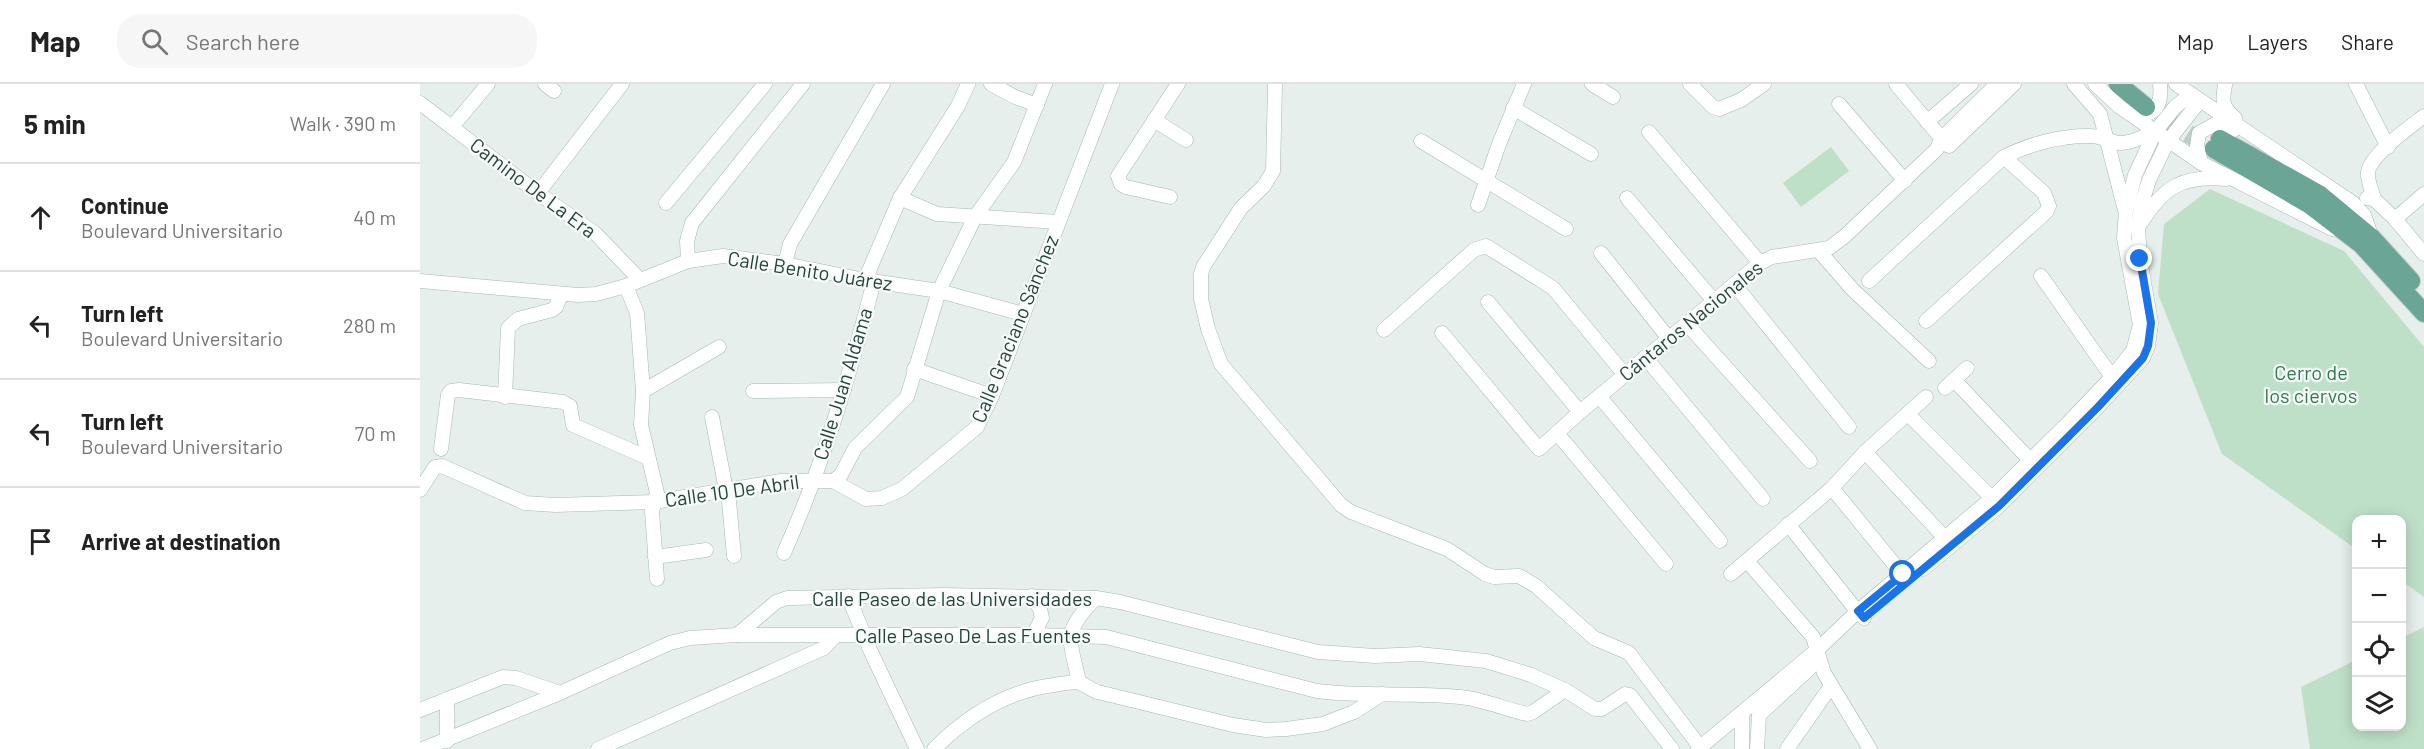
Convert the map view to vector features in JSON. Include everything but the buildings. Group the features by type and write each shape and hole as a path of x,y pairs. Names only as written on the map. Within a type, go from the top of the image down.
{"main road":[{"path":"2118,84 2155,92"},
{"path":"2134,84 2155,92"},
{"path":"2212,150 2310,205 2366,241 2424,296"},
{"path":"2366,241 2424,313"}],"street":[{"path":"452,127 488,84"},
{"path":"538,193 622,84"},
{"path":"666,203 765,84"},
{"path":"688,261 687,241 692,223 803,84"},
{"path":"785,264 790,244 883,84"},
{"name":"Calle Juan Aldama","path":"784,553 814,481 844,390 869,280 900,198 958,106 968,84"},
{"path":"991,84 1015,97 1037,105"},
{"path":"833,481 841,475 855,448 906,397 939,291 975,217 1014,162 1045,84"},
{"name":"Calle Graciano Sánchez","path":"882,498 902,489 977,427 992,396 1112,84"},
{"path":"1170,197 1126,186 1119,180 1120,171 1178,84"},
{"path":"1275,84 1273,171 1263,186 1241,208 1220,239 1201,274 1201,299 1218,359 1341,505 1351,512 1447,549 1474,568 1494,577 1519,576 1529,581 1594,638 1629,653 1699,748 1818,655"},
{"path":"1478,205 1524,84"},
{"path":"1592,84 1613,97"},
{"path":"1690,84 1713,107 1719,109 1741,99 1764,84"},
{"path":"1896,84 1927,122 1942,145"},
{"path":"1927,122 1971,84"},
{"path":"1942,145 1997,84"},
{"path":"1942,145 2014,84"},
{"path":"2074,84 2100,114 2126,211"},
{"path":"2095,84 2121,107 2168,141 2212,150 2233,180"},
{"path":"2139,228 2157,200 2169,189 2184,181 2206,177 2233,180 2366,241 2364,214 2353,203 2176,84"},
{"path":"2225,85 2223,106 2250,135"},
{"path":"2358,85 2388,147"},
{"path":"2121,107 2134,113 2149,114 2159,105 2155,92 2169,94 2175,107"},
{"path":"1757,749 1759,715 1903,574 1992,498 2112,377 2133,351 2140,325 2124,238 2126,211 2135,176 2155,132 2175,107 2194,98"},
{"path":"1861,614 1999,506 2098,407 2143,358 2148,346 2151,323 2140,259 2140,206 2149,180 2168,141 2194,98"},
{"name":"Camino De La Era","path":"420,103 596,234 640,280"},
{"path":"1839,104 1905,181"},
{"path":"1513,108 1591,154"},
{"path":"2424,116 2373,160 2368,172 2374,199 2395,219 2424,254"},
{"path":"1154,120 1186,140"},
{"path":"2212,150 2198,152 2197,138 2205,128 2215,124 2250,135"},
{"path":"1648,132 1760,263"},
{"path":"1869,280 2004,157 2031,145 2062,139 2092,136 2126,142 2155,132"},
{"path":"1421,141 1566,229"},
{"name":"Cántaros Nacionales","path":"1442,333 1539,449 1599,396 1670,340 1760,263 1772,257 1829,248 1845,236 1942,145"},
{"path":"1926,321 2046,212 2049,206 2044,193 2004,157"},
{"path":"2395,219 2424,194"},
{"path":"900,198 937,214 1058,222"},
{"path":"1627,198 1714,301"},
{"path":"2353,203 2364,198 2374,199"},
{"path":"1384,330 1474,250 1486,246 1552,288 1625,375"},
{"path":"1818,250 1853,290 1929,361"},
{"path":"1601,253 1670,340"},
{"name":"Calle Benito Juárez","path":"420,281 499,287 561,295 596,294 626,286 688,261 723,256 785,264 939,291 1023,314"},
{"path":"2041,276 2112,377"},
{"path":"1734,284 1849,427"},
{"name":"Calle 10 De Abril","path":"626,286 637,313 643,391 641,425 657,493 654,502 781,481 833,481 866,499 882,498"},
{"path":"505,396 508,328 518,319 552,310 556,307 561,295"},
{"path":"1488,302 1580,412"},
{"path":"1687,324 1810,461"},
{"path":"643,391 719,347"},
{"path":"1646,357 1763,499"},
{"path":"1967,368 1949,384 2031,460"},
{"path":"914,369 992,396"},
{"path":"753,391 844,390"},
{"path":"441,449 448,395 451,391 563,402 570,406 573,425 648,458"},
{"path":"1599,396 1720,541"},
{"path":"1731,574 1832,488 1865,452 1926,398"},
{"path":"1908,414 1992,498"},
{"path":"712,417 727,490 734,556"},
{"path":"1557,433 1665,564"},
{"path":"1865,452 1945,538"},
{"path":"420,490 435,467 442,466 525,503 555,506 654,502 652,511 657,579"},
{"path":"1832,488 1903,574"},
{"path":"1788,524 1861,614"},
{"path":"655,557 706,550"},
{"path":"1746,561 1813,637 1831,686 1870,749"},
{"path":"848,596 863,634 917,749"},
{"name":"Calle Paseo de las Universidades","path":"737,635 776,602 787,598 848,596 1096,598 1331,654 1375,656 1419,654 1486,661 1531,675 1565,690 1595,709 1602,709 1625,694 1630,695 1672,749"},
{"path":"1032,596 1040,609 1042,618 1033,634"},
{"path":"1078,682 1070,635 1077,617 1096,598"},
{"name":"Calle Paseo De Las Fuentes","path":"423,749 560,693 670,643 690,638 737,635 1033,634 1106,637 1317,692 1461,697 1483,700 1527,714 1565,690"},
{"path":"598,749 824,648 835,636"},
{"path":"420,710 503,676 560,693"},
{"path":"934,749 959,726 1006,697 1029,688 1078,682 1098,692 1233,725 1266,730 1323,724 1354,712 1382,694"},
{"path":"1787,749 1831,686"},
{"path":"447,699 447,741"},
{"path":"1742,714 1759,715"},
{"path":"1742,714 1742,749"}],"green space":[{"path":"1831,147 1849,171 1801,207 1783,183"},
{"name":"Cerro de los ciervos","path":"2210,189 2344,251 2424,347 2424,597 2406,584 2406,515 2352,515 2352,546 2222,454 2158,294 2164,224"},
{"path":"2424,627 2424,749 2310,749 2301,687 2352,662 2352,731 2406,731 2406,636"}],"tunnel":[{"path":"2165,119 2213,149"}],"route":[{"path":"1903,574 1858,611 1864,618 1999,506 2098,407 2143,358 2151,333 2151,323 2140,259"}]}
